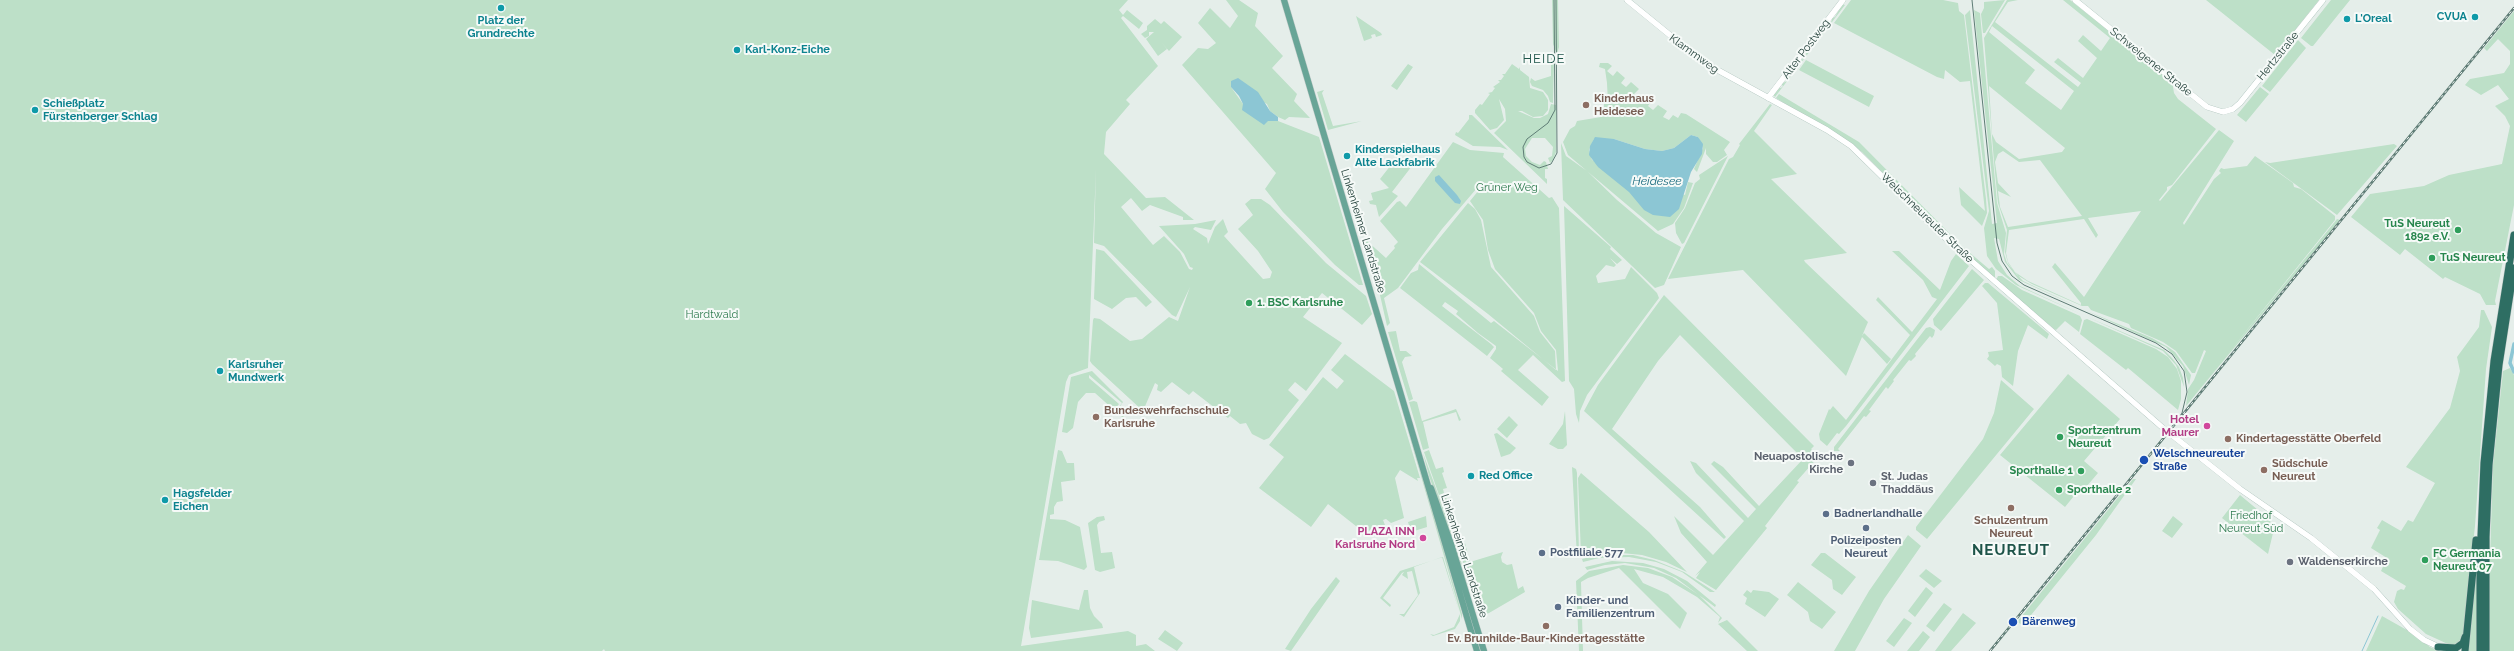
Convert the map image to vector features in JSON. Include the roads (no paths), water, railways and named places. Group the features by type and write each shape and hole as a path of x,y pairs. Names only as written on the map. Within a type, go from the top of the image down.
{"highway":[{"path":"2480,651 2481,504 2496,363 2514,235"},
{"path":"2504,311 2514,268"},
{"path":"2486,651 2488,493 2496,363"},
{"path":"2466,651 2478,510 2481,504"},
{"path":"2438,647 2453,648 2459,646 2464,641 2467,632"}],"main road":[{"name":"Linkenheimer Landstraße","path":"1284,0 1477,651"},
{"name":"Klammweg","path":"1627,0 1694,56 1768,98"},
{"name":"Alter Postweg","path":"1768,98 1843,0"},
{"name":"Schweigener Straße","path":"2075,0 2207,107 2220,112 2232,110"},
{"name":"Hertzstraße","path":"2232,110 2244,99 2323,0"},
{"name":"Welschneureuter Straße","path":"1768,98 1834,134 1859,153 1943,236 2163,428 2240,490 2311,538 2374,589 2410,628 2438,647 2449,651"},
{"name":"Linkenheimer Landstraße","path":"1423,468 1447,531 1484,651"}],"water":[{"path":"1238,78 1258,92 1270,111 1278,117 1278,121 1268,121 1264,125 1242,110 1243,104 1239,96 1231,87 1231,81"},
{"name":"Heidesee","path":"1691,135 1698,137 1703,144 1702,154 1691,172 1679,209 1670,217 1653,215 1644,210 1629,192 1598,167 1589,155 1590,146 1595,137 1614,139 1645,149 1662,151 1674,148"},
{"path":"1439,175 1457,195 1461,201 1460,204 1455,203 1435,181 1435,177"}],"waterway":[{"path":"2514,344 2510,363 2514,372"},
{"path":"2362,651 2378,616"}],"tram line":[{"path":"1554,0 1555,110 1548,123 1527,139 1523,147 1524,157 1527,162 1539,168 1551,164 1557,153 1556,0"},
{"path":"1972,0 1997,243 2002,261 2012,276 2024,285 2156,343 2172,354 2184,371 2187,392 2182,413 2172,428"}],"railway":[{"path":"1990,651 2514,8"}],"place":[{"name":"Platz der Grundrechte","path":"501,8"},
{"name":"CVUA","path":"2475,17"},
{"name":"L'Oreal","path":"2347,19"},
{"name":"Karl-Konz-Eiche","path":"737,50"},
{"name":"Kinderhaus Heidesee","path":"1586,105"},
{"name":"Schießplatz Fürstenberger Schlag","path":"35,110"},
{"name":"Kinderspielhaus Alte Lackfabrik","path":"1347,156"},
{"name":"TuS Neureut 1892 e.V.","path":"2458,230"},
{"name":"TuS Neureut","path":"2432,258"},
{"name":"1. BSC Karlsruhe","path":"1249,303"},
{"name":"Karlsruher Mundwerk","path":"220,371"},
{"name":"Bundeswehrfachschule Karlsruhe","path":"1096,417"},
{"name":"Hotel Maurer","path":"2207,426"},
{"name":"Sportzentrum Neureut","path":"2060,437"},
{"name":"Kindertagesstätte Oberfeld","path":"2228,439"},
{"name":"Welschneureuter Straße","path":"2144,460"},
{"name":"Neuapostolische Kirche","path":"1851,463"},
{"name":"Südschule Neureut","path":"2264,470"},
{"name":"Sporthalle 1","path":"2081,471"},
{"name":"Red Office","path":"1471,476"},
{"name":"St. Judas Thaddäus","path":"1873,483"},
{"name":"Sporthalle 2","path":"2059,490"},
{"name":"Hagsfelder Eichen","path":"165,500"},
{"name":"Schulzentrum Neureut","path":"2011,508"},
{"name":"Badnerlandhalle","path":"1826,514"},
{"name":"Polizeiposten Neureut","path":"1866,528"},
{"name":"PLAZA INN Karlsruhe Nord","path":"1423,538"},
{"name":"Postfiliale 577","path":"1542,553"},
{"name":"FC Germania Neureut 07","path":"2425,560"},
{"name":"Waldenserkirche","path":"2290,562"},
{"name":"Kinder- und Familienzentrum","path":"1558,607"},
{"name":"Bärenweg","path":"2013,622"},
{"name":"Ev. Brunhilde-Baur-Kindertagesstätte","path":"1546,626"}],"district":[{"name":"HEIDE","path":"1544,59"},
{"name":"NEUREUT","path":"2011,550"}],"park label":[{"name":"Grüner Weg","path":"1507,188"},
{"name":"Hardtwald","path":"712,315"},
{"name":"Friedhof Neureut Süd","path":"2251,522"}]}
